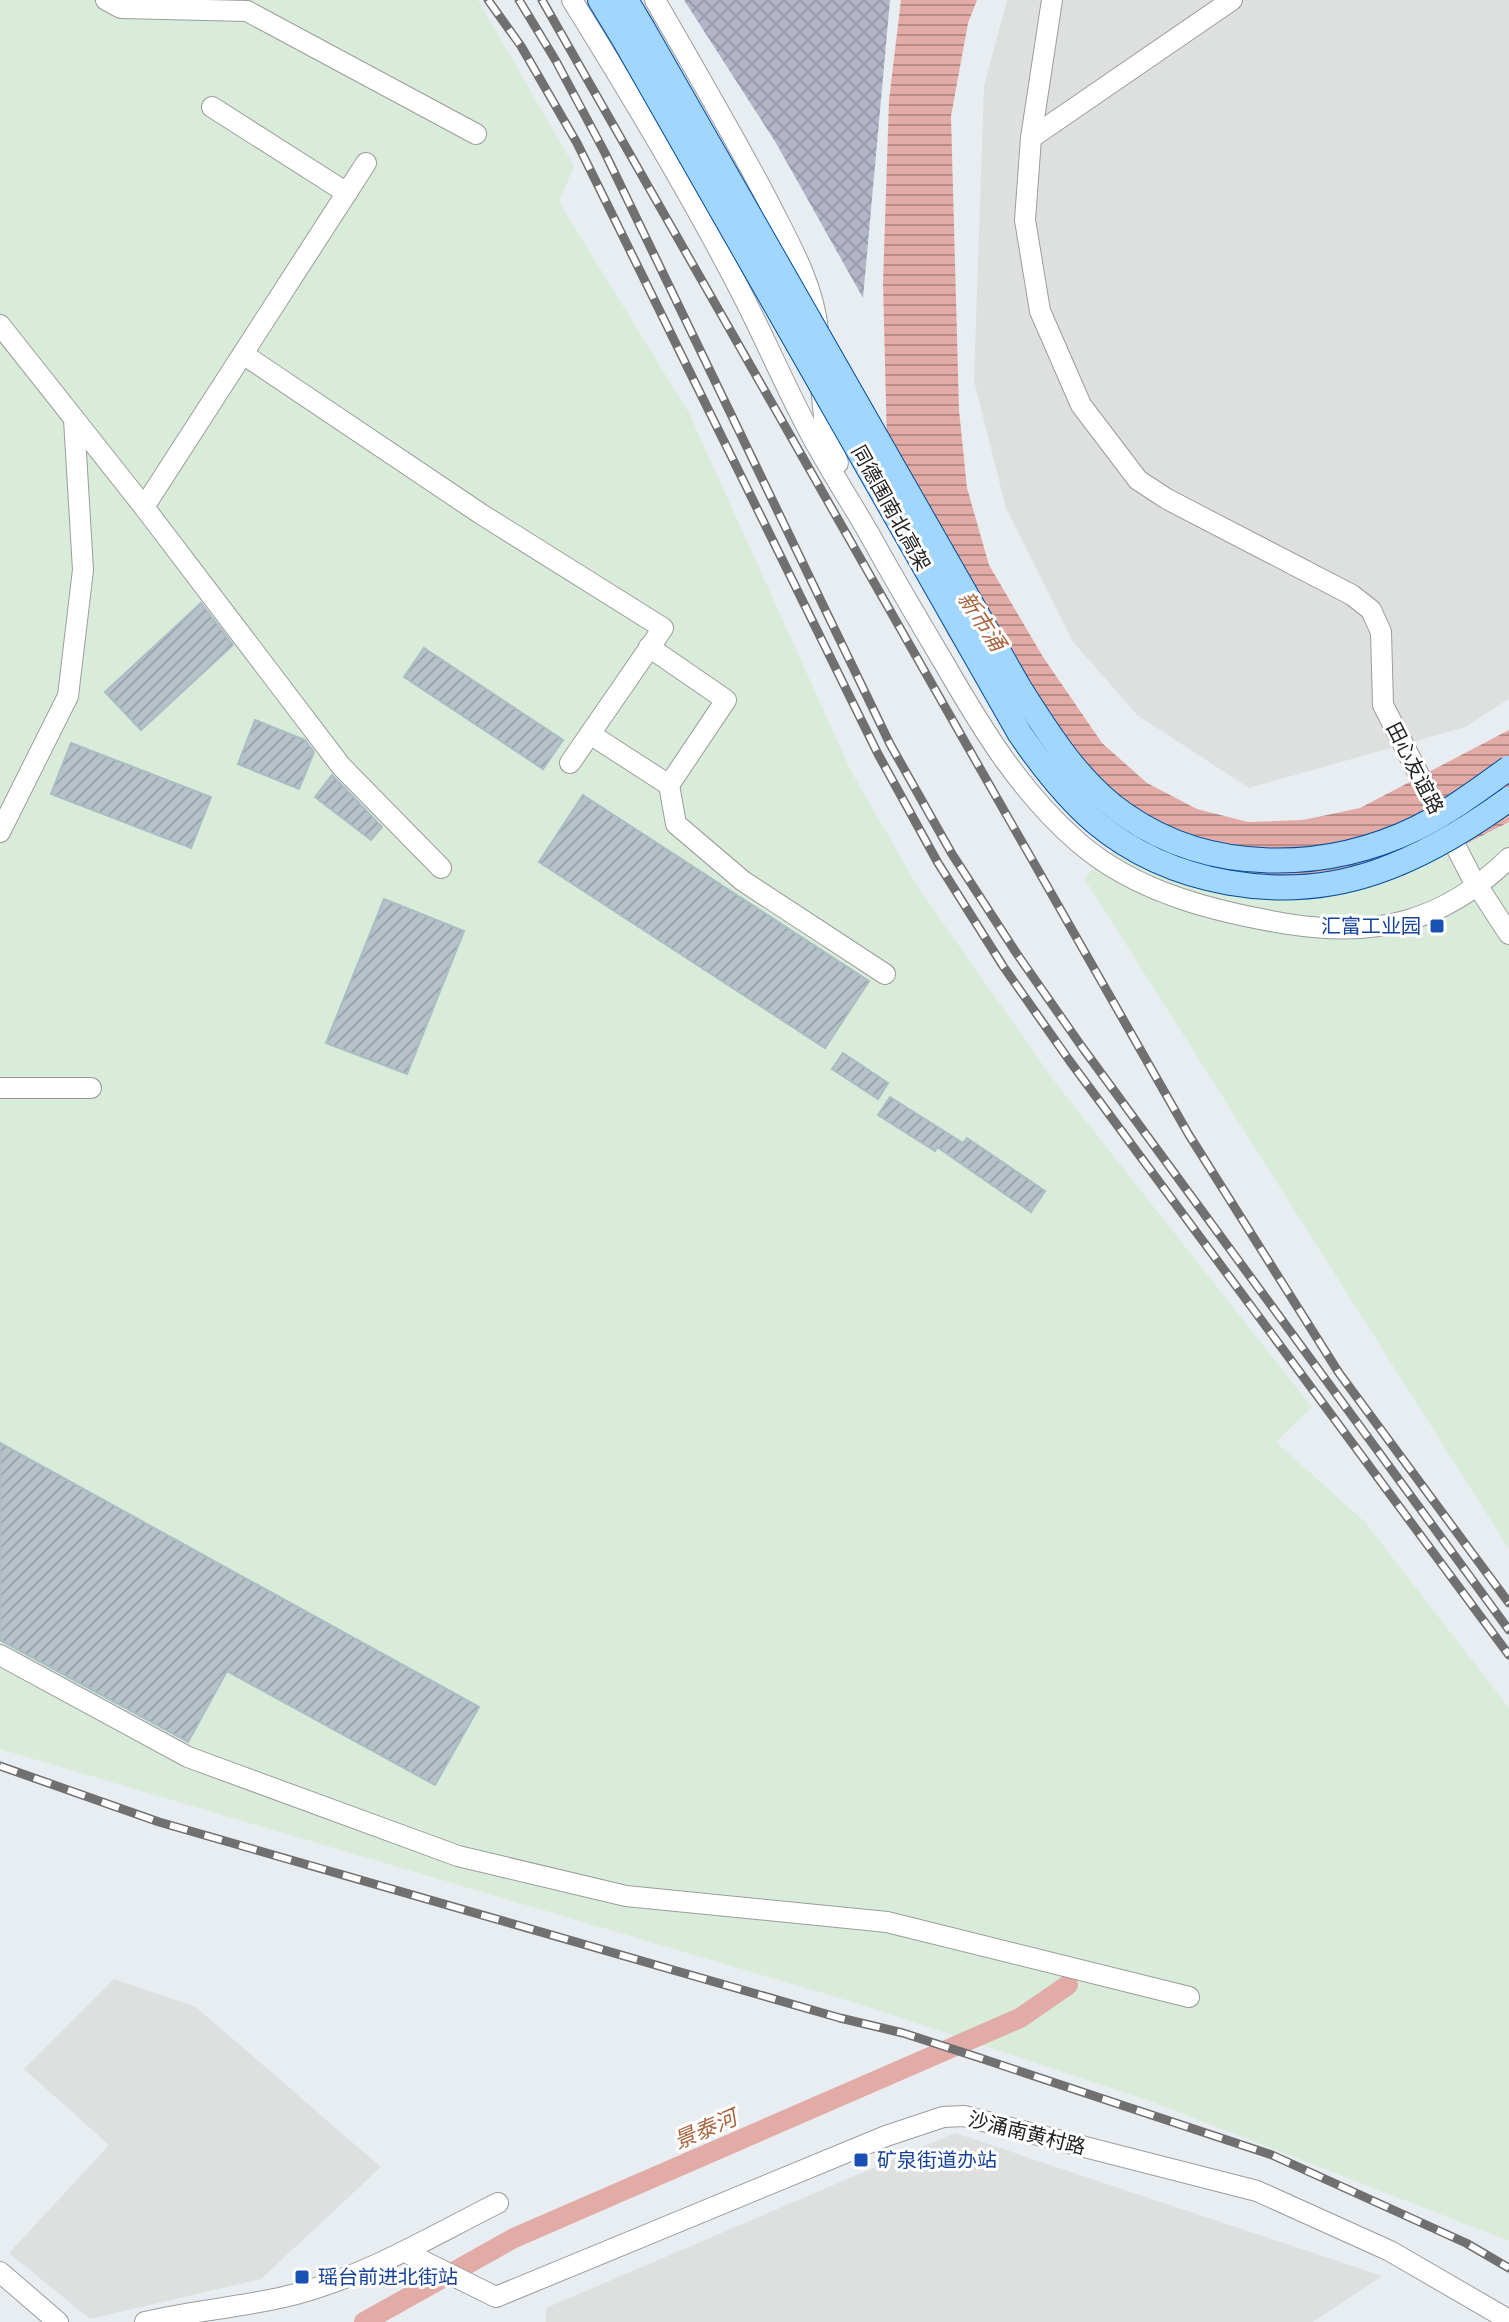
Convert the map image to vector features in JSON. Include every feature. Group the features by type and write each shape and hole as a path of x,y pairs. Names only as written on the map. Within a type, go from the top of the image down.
{"main road":[{"name":"同德围南北高架","path":"600,0 634,34 1020,689 1070,762 1111,804 1148,829 1191,847 1253,860 1291,861 1351,852 1398,837 1447,810 1509,768"},
{"name":"同德围南北高架","path":"626,0 634,34 1020,734 1055,782 1094,821 1137,850 1187,872 1241,884 1288,887 1336,882 1378,871 1441,842 1509,799"}],"street":[{"path":"106,0 121,8 247,11 476,134"},
{"path":"572,0 743,295 806,426 946,667 997,751 1028,792 1081,845 1124,873 1186,900 1240,916 1335,930 1386,926 1418,918 1509,858"},
{"path":"655,0 753,173 809,287 821,347 821,396 825,427 862,522"},
{"path":"1031,138 1052,0"},
{"path":"1031,138 1232,0"},
{"path":"212,107 347,193"},
{"name":"田心友谊路","path":"1031,138 1025,220 1040,311 1081,405 1138,480 1167,499 1352,595 1371,610 1381,632 1383,705 1474,881 1509,934"},
{"path":"144,507 366,163"},
{"path":"743,295 758,307 786,314 797,312 806,305 809,287"},
{"path":"0,325 144,507 341,766 441,868"},
{"path":"243,354 481,514 663,628 570,763"},
{"path":"0,832 68,696 83,570 74,419"},
{"path":"649,647 726,700 669,785 676,824 743,881 885,974"},
{"path":"590,734 669,785"},
{"path":"0,1088 91,1088"},
{"path":"0,1655 188,1757 458,1856 626,1896 887,1922 1189,1997"},
{"name":"沙涌南黄村路","path":"405,2252 496,2297 886,2136 932,2120 964,2116 1257,2191 1390,2251 1509,2320"},
{"path":"145,2322 296,2294 405,2252 498,2203"},
{"path":"0,2272 58,2322"}],"shaded area":[{"path":"0,0 478,0 574,166 559,202 689,413 851,771 919,889 1055,1082 1312,1407 1276,1442 1365,1522 1509,1708 1509,2241 1155,2103 856,2003 0,1749"},
{"path":"684,0 890,0 863,298 776,143"},
{"path":"1007,0 1509,0 1509,699 1465,727 1249,788 1137,715 1073,642 1006,508 974,381 984,86"},
{"name":"汇富工业园","path":"1509,822 1509,1549 1084,878 1117,849 1405,875"},
{"path":"114,1979 196,2007 381,2167 261,2279 90,2319 9,2253 109,2145 24,2069"},
{"path":"955,2133 1382,2276 1313,2322 546,2322 546,2308"}],"water":[{"name":"新市涌","path":"901,0 977,0 968,23 951,116 959,410 967,488 989,565 1043,657 1102,743 1147,783 1197,809 1248,822 1303,820 1360,808 1509,730 1509,822 1405,875 1357,890 1304,892 1167,871 1014,738 948,635 903,546 887,444 883,283 889,100"}],"building":[{"path":"201,603 233,645 141,730 105,692"},
{"path":"424,648 563,740 543,769 404,677"},
{"path":"255,720 305,740 314,752 299,789 238,764"},
{"path":"71,743 211,797 191,848 51,794"},
{"path":"332,775 382,827 371,840 315,797"},
{"path":"583,795 869,981 825,1048 539,862"},
{"path":"384,899 464,931 407,1074 326,1043"},
{"path":"843,1053 888,1083 878,1099 832,1069"},
{"path":"890,1097 963,1143 967,1138 1045,1191 1031,1212 937,1147 935,1151 878,1115"},
{"path":"0,1443 479,1707 435,1785 227,1671 188,1742 0,1640"}],"waterway":[{"name":"景泰河","path":"364,2322 514,2238 1020,2018 1068,1985"}],"railway":[{"path":"488,0 521,46 577,143 878,754 938,863 1003,966 1069,1060 1509,1655"},
{"path":"519,0 605,153 890,744 952,854 1082,1047 1509,1630"},
{"path":"542,0 1189,1135 1339,1373 1509,1603"},
{"path":"0,1766 159,1822 840,2018 903,2033 1272,2155 1466,2243 1509,2268"}],"place":[{"name":"汇富工业园","path":"1437,926"},
{"name":"矿泉街道办站","path":"861,2160"},
{"name":"瑶台前进北街站","path":"302,2277"}]}
